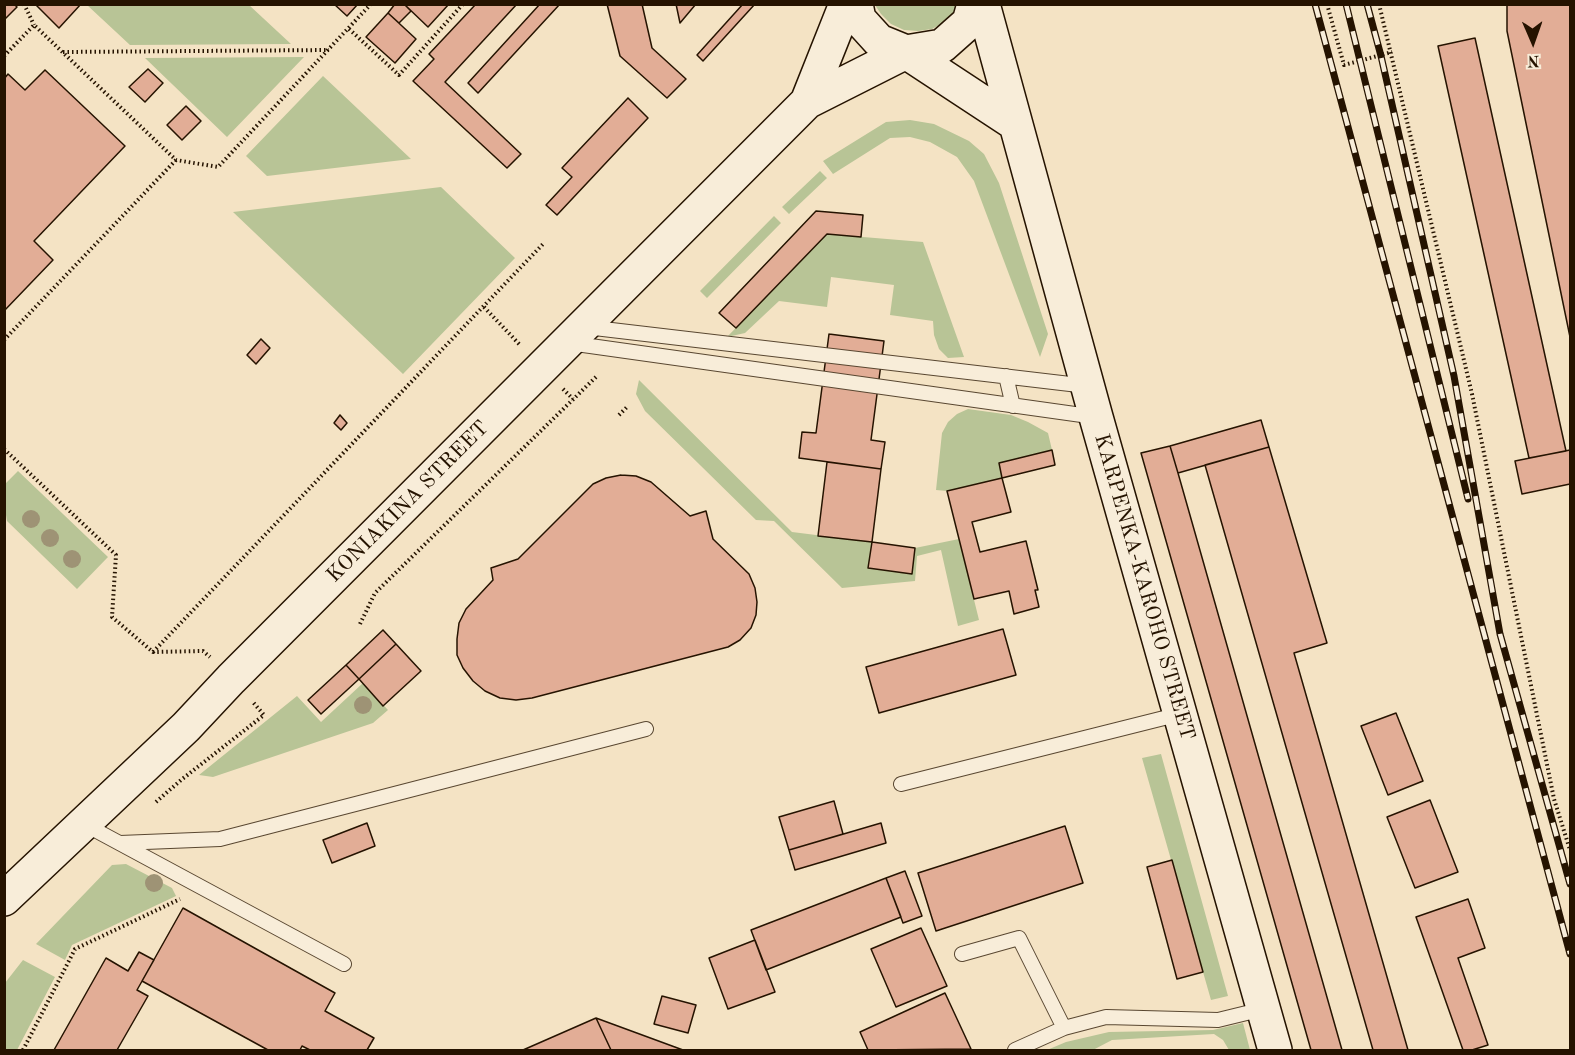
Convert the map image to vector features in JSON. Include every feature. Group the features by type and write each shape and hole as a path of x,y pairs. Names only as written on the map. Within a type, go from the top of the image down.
{"main road":[{"path":"807,102 846,4"},
{"path":"856,4 859,18 879,41 906,52 1014,123"},
{"path":"807,102 906,52 942,46 969,22 974,4"},
{"name":"KARPENKA-KAROHO STREET","path":"983,4 1087,386 1275,1050"},
{"name":"KONIAKINA STREET","path":"4,899 186,728 807,102"}],"lane":[{"path":"575,335 1006,376 1087,386"},
{"path":"575,335 1013,406 1096,417"},
{"path":"1006,376 1013,406"},
{"path":"901,784 1180,714"},
{"path":"120,843 220,839 646,729"},
{"path":"84,824 344,964"},
{"path":"962,954 1019,938 1064,1028"},
{"path":"1015,1050 1064,1028 1106,1017 1218,1020 1263,1009"}],"path":[{"path":"24,4 34,24 176,160 218,166 371,4"},
{"path":"349,28 399,75 463,4"},
{"path":"1328,4 1344,65 1392,52"},
{"path":"1379,4 1472,394 1554,799 1570,850"},
{"path":"4,56 34,24"},
{"path":"63,52 329,50"},
{"path":"4,340 176,160"},
{"path":"153,652 543,244"},
{"path":"360,624 375,593 598,375"},
{"path":"619,416 628,406"},
{"path":"4,449 116,555 112,617 153,652 203,651"},
{"path":"181,780 264,714"},
{"path":"23,1050 75,949 204,888"}],"green space":[{"path":"87,5 249,5 291,44 130,45"},
{"path":"875,5 957,5 954,12 944,22 932,29 918,31 904,30 891,24"},
{"path":"304,57 227,137 145,58"},
{"path":"323,76 411,159 267,176 246,156"},
{"path":"910,120 934,124 969,141 984,154 999,183 1048,334 1040,357 974,181 957,157 930,142 910,137 890,138 833,174 823,161 886,122"},
{"path":"820,171 827,178 789,214 782,207"},
{"path":"441,187 515,258 403,374 233,212"},
{"path":"774,216 781,223 707,298 700,291"},
{"path":"827,234 923,242 964,357 948,358 939,349 934,335 933,321 890,315 894,285 831,277 827,307 779,301 745,333 727,337"},
{"path":"639,380 792,532 872,542 869,568 911,574 915,548 959,539 979,620 958,626 941,550 917,556 915,581 842,588 774,521 756,520 645,411 636,394"},
{"path":"968,409 1011,415 1028,422 1048,433 1052,450 999,463 1002,478 947,491 936,490 942,433 948,422 957,414"},
{"path":"18,471 108,557 77,589 7,521 5,484"},
{"path":"363,683 388,710 373,723 213,777 199,775 297,696 321,722"},
{"path":"1161,754 1228,996 1211,1000 1142,758"},
{"path":"126,864 172,888 176,896 72,945 65,960 36,944 112,865"},
{"path":"23,960 55,977 17,1050 5,1050 5,983"},
{"path":"1243,1023 1250,1050 1229,1050 1223,1040 1214,1034 1112,1040 1093,1050 1047,1050 1066,1042 1109,1032 1213,1030"}],"building":[{"path":"4,4 14,4 17,7 4,20"},
{"path":"35,4 81,4 59,28"},
{"path":"334,4 358,4 347,16"},
{"path":"395,4 404,4 411,11 399,23 388,13"},
{"path":"404,4 449,4 428,27"},
{"path":"476,4 517,4 445,82 521,154 507,168 413,81 434,59 429,54"},
{"path":"540,4 560,4 478,93 468,83"},
{"path":"607,4 642,4 652,48 686,79 667,98 620,56"},
{"path":"676,4 696,4 680,23"},
{"path":"743,4 755,4 703,61 697,55"},
{"path":"1507,4 1570,4 1570,337 1507,31"},
{"path":"388,13 416,39 395,63 366,37"},
{"path":"1475,38 1566,451 1529,458 1438,46"},
{"path":"148,69 163,83 145,102 129,87"},
{"path":"45,70 125,146 34,241 53,260 4,311 4,79 8,74 25,90"},
{"path":"628,98 648,118 557,215 546,205 572,177 562,168"},
{"path":"186,106 201,121 182,140 167,125"},
{"path":"816,211 863,215 861,237 827,234 736,328 719,313"},
{"path":"829,334 884,341 871,440 885,442 881,469 799,458 802,432 816,433"},
{"path":"261,339 270,348 256,364 247,355"},
{"path":"340,415 347,423 341,430 334,423"},
{"path":"1261,420 1269,447 1178,473 1170,446"},
{"path":"1170,446 1342,1050 1311,1050 1141,453"},
{"path":"1269,447 1327,643 1294,653 1408,1050 1373,1050 1205,465"},
{"path":"1052,450 1055,465 1002,478 999,463"},
{"path":"1570,450 1570,484 1522,494 1515,461"},
{"path":"827,462 881,469 872,542 818,536"},
{"path":"621,475 636,476 651,482 690,516 706,511 713,539 749,574 755,588 756,615 751,628 740,640 728,647 532,698 516,700 500,698 485,691 463,668 457,655 457,639 459,623 466,609 493,580 491,568 518,559 593,484"},
{"path":"1002,478 1011,512 972,522 980,552 1026,541 1038,590 1035,590 1039,607 1014,614 1009,591 974,599 947,491"},
{"path":"872,542 915,548 912,574 868,568"},
{"path":"1003,629 1016,675 879,713 866,667"},
{"path":"383,630 396,644 359,679 346,665"},
{"path":"396,644 421,671 383,706 359,679"},
{"path":"346,665 359,679 321,714 308,700"},
{"path":"1396,713 1423,781 1388,795 1361,726"},
{"path":"1430,800 1458,872 1415,888 1387,817"},
{"path":"834,801 843,834 789,850 779,817"},
{"path":"367,823 375,846 332,863 323,840"},
{"path":"881,823 886,843 795,870 789,850"},
{"path":"1065,826 1083,883 936,931 918,873"},
{"path":"1172,860 1203,972 1177,979 1147,867"},
{"path":"905,871 922,916 903,923 886,878"},
{"path":"886,878 901,917 766,970 751,930"},
{"path":"1468,899 1485,948 1458,958 1488,1045 1463,1050 1416,917"},
{"path":"183,908 335,993 325,1011 374,1038 367,1050 310,1050 302,1046 300,1050 268,1050 142,981"},
{"path":"921,928 947,986 896,1007 871,949"},
{"path":"755,940 775,992 728,1009 709,958"},
{"path":"139,952 154,960 137,990 148,996 117,1050 54,1050 106,958 128,971"},
{"path":"945,993 971,1049 868,1050 860,1032"},
{"path":"662,996 696,1005 688,1033 654,1024"},
{"path":"596,1018 611,1050 523,1050"},
{"path":"596,1018 683,1050 611,1050"}],"railway":[{"path":"1315,4 1570,954"},
{"path":"1346,4 1468,499"},
{"path":"1367,4 1454,376 1500,634 1570,884"}]}
